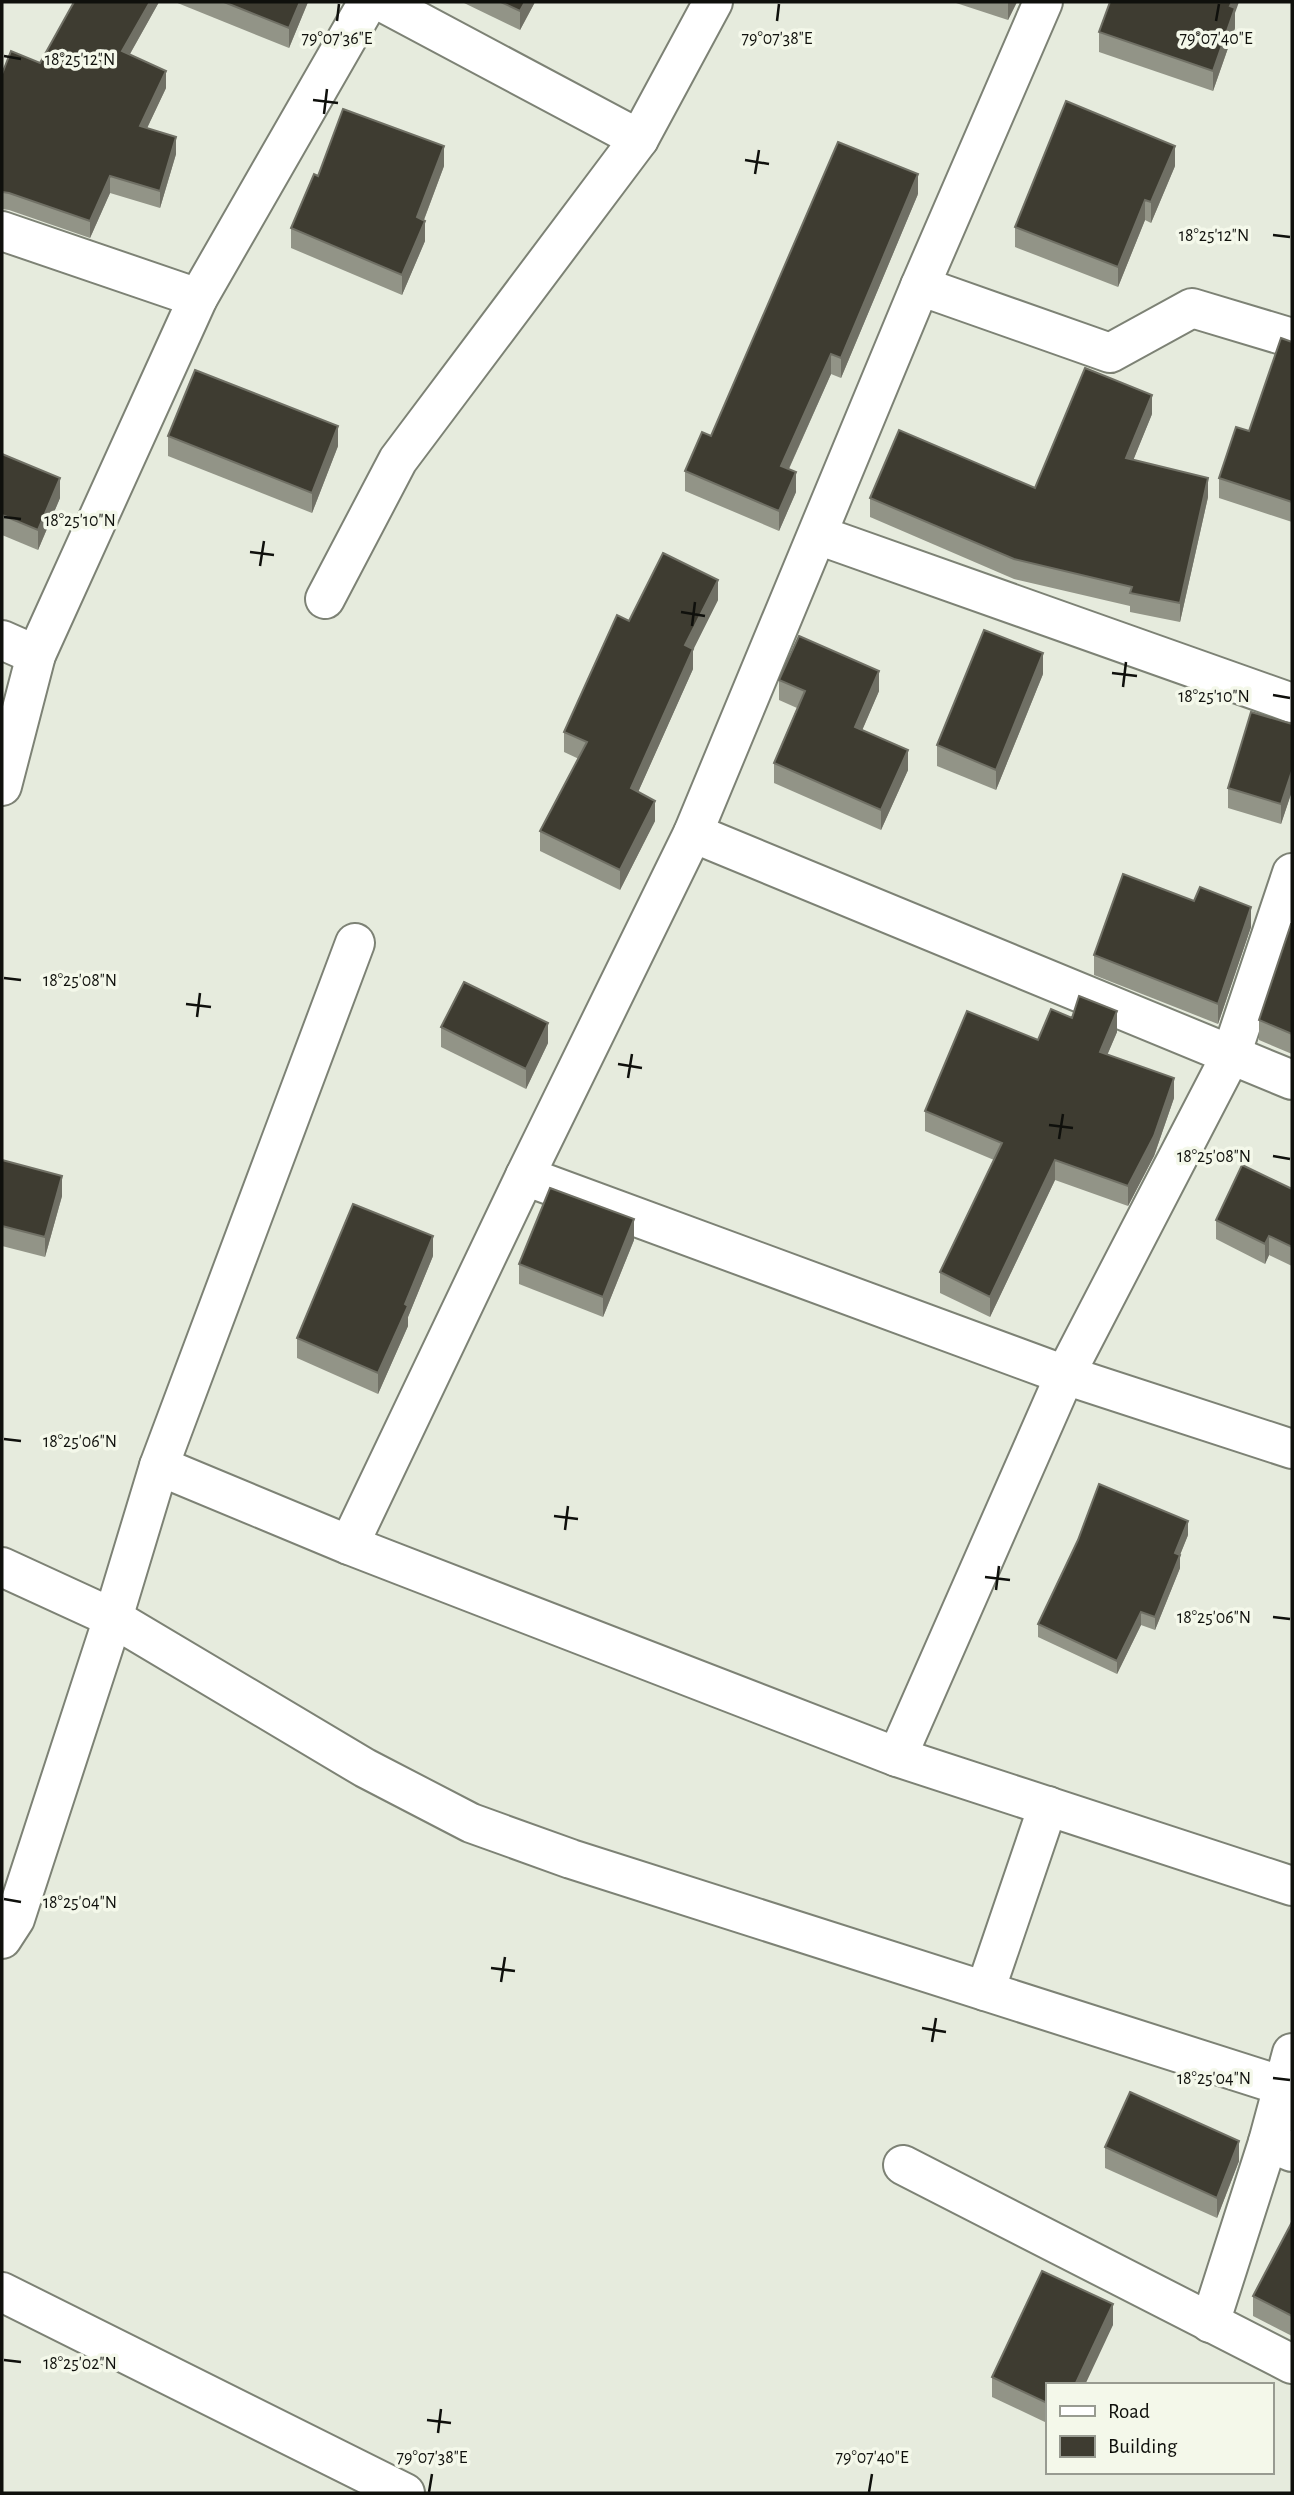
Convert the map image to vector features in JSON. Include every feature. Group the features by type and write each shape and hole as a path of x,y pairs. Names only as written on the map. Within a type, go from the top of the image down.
{"street":[{"path":"2,786 19,648 198,298 368,2"},
{"path":"382,2 639,139"},
{"path":"325,599 398,460 639,139 713,2"},
{"path":"349,1545 693,833 920,286 1043,2"},
{"path":"2,231 198,298"},
{"path":"920,286 1110,353 1192,308 1292,338"},
{"path":"818,535 1292,703"},
{"path":"693,833 1292,1080"},
{"path":"897,1757 1065,1375 1231,1055 1292,873"},
{"path":"2,1939 15,1919 113,1618 159,1466 355,943"},
{"path":"525,1176 1065,1375 1292,1449"},
{"path":"159,1466 349,1545 897,1757 1292,1886"},
{"path":"2,1567 113,1618 365,1768 471,1823 584,1864 985,1991 1288,2070 1280,2147 1210,2323"},
{"path":"985,1991 1048,1806"},
{"path":"903,2165 1292,2364"},
{"path":"2,2292 405,2493"}],"building":[{"path":"74,2 150,2 122,51 166,71 140,126 176,137 160,191 110,176 90,221 2,192 2,74 11,51 40,63"},
{"path":"224,2 300,2 289,28"},
{"path":"501,2 525,2 520,11"},
{"path":"1110,2 1232,2 1230,6 1235,8 1213,71 1099,32"},
{"path":"1066,101 1175,146 1151,202 1145,200 1118,267 1015,227"},
{"path":"343,109 444,146 417,217 425,221 402,275 291,228 314,174 318,176"},
{"path":"838,142 918,174 841,358 831,354 781,466 796,472 779,511 685,471 702,432 711,436"},
{"path":"1281,338 1292,342 1292,502 1219,478 1236,427 1249,431"},
{"path":"1085,368 1152,395 1126,458 1208,478 1180,603 1130,593 1132,587 1014,559 870,498 899,430 1035,488"},
{"path":"195,370 338,426 312,493 168,436"},
{"path":"2,454 60,478 38,530 2,515"},
{"path":"663,553 718,580 685,645 693,649 631,788 655,801 620,870 540,831 587,742 564,732 617,615 629,621"},
{"path":"984,630 1043,653 996,770 937,745"},
{"path":"799,636 879,671 855,727 908,750 881,810 774,763 805,691 779,680"},
{"path":"1251,712 1292,724 1292,771 1281,804 1228,788"},
{"path":"1123,874 1194,901 1200,887 1251,907 1218,1004 1094,955"},
{"path":"1292,924 1292,1034 1259,1020"},
{"path":"464,982 548,1023 526,1069 441,1027"},
{"path":"1079,996 1117,1011 1100,1052 1174,1078 1154,1136 1128,1186 1055,1160 990,1297 940,1272 1002,1143 925,1111 967,1011 1038,1040 1051,1009 1072,1018"},
{"path":"2,1160 62,1176 45,1237 2,1226"},
{"path":"1242,1165 1292,1189 1292,1247 1269,1236 1265,1244 1216,1220"},
{"path":"550,1188 634,1219 603,1297 519,1264"},
{"path":"353,1204 433,1236 405,1304 408,1306 378,1373 297,1338"},
{"path":"1099,1484 1188,1521 1175,1553 1180,1555 1155,1617 1141,1612 1117,1661 1038,1624 1078,1540"},
{"path":"1130,2092 1239,2141 1217,2198 1105,2147"},
{"path":"1292,2222 1292,2316 1253,2296"},
{"path":"1042,2271 1113,2304 1076,2383 1046,2383 1046,2403 992,2377"}]}
